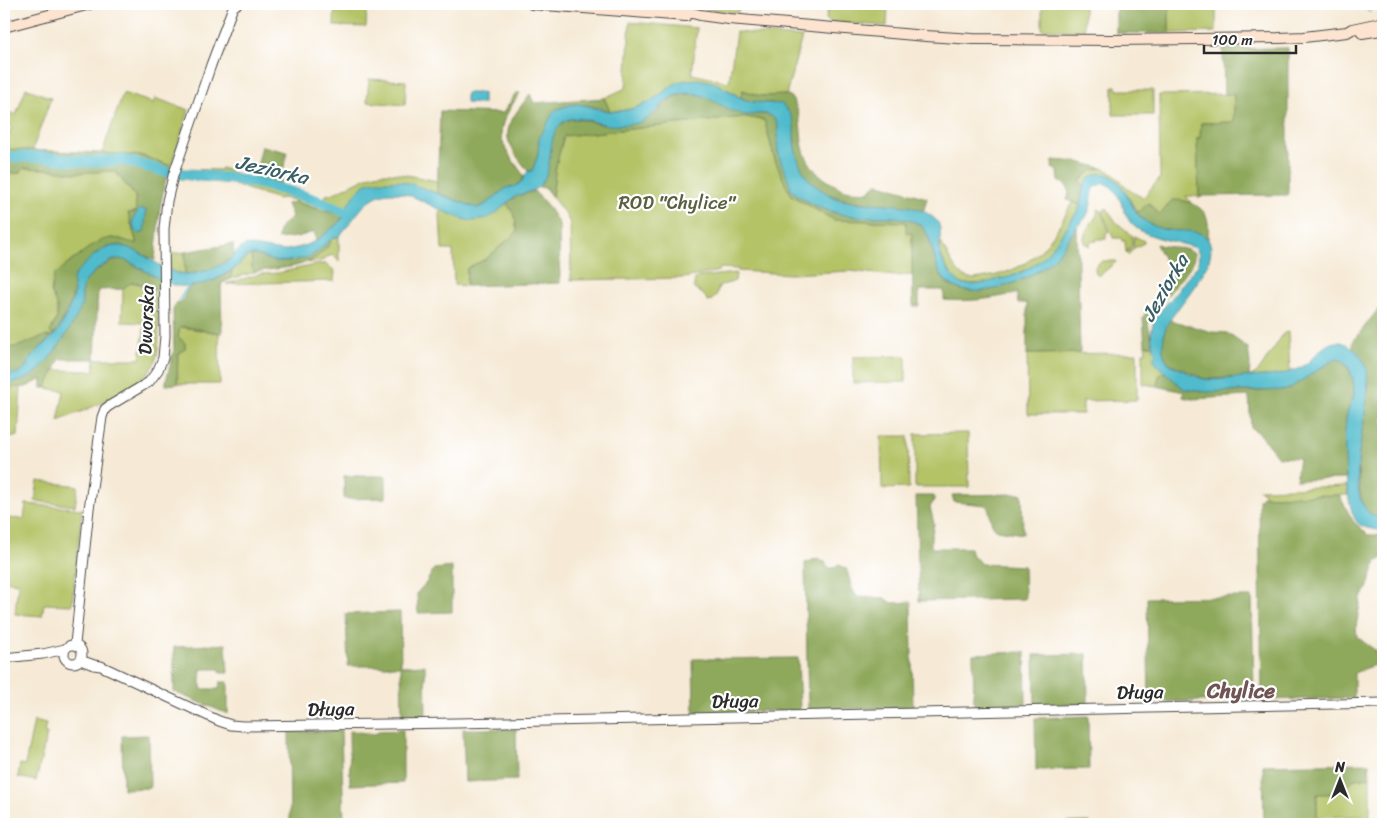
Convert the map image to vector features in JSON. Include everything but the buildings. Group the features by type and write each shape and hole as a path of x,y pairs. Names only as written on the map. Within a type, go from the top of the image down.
{"main road":[{"path":"4,27 90,4"},
{"path":"532,4 686,16 700,15"},
{"path":"627,4 673,8 700,15 926,36 1016,40 1279,38 1347,32 1382,26"}],"street":[{"name":"Dworska","path":"75,644 89,509 102,417 105,409 148,382 158,370 165,348 165,215 173,176 210,65 234,5"},
{"path":"75,644 80,647 81,656 71,663 67,661 64,653 69,645 75,644"},
{"path":"4,658 64,653"},
{"name":"Długa","path":"81,656 97,661 101,666 220,721 231,725 243,726 439,724 1383,703"}],"green space":[{"path":"335,4 367,4 366,27 334,26"},
{"path":"679,4 739,4 738,13"},
{"path":"828,4 888,4 887,26 829,22 826,19"},
{"path":"1042,4 1084,4 1084,32 1042,29"},
{"path":"1116,4 1169,4 1169,33 1116,33"},
{"path":"1169,4 1216,4 1216,32 1169,33"},
{"path":"630,22 697,28 692,74 729,82 736,32 802,37 786,95 761,96 743,90 741,98 727,89 671,86 643,104 627,110 610,111 604,98 626,88"},
{"path":"1288,48 1288,195 1199,196 1197,138 1200,138 1201,123 1234,122 1234,95 1224,94 1223,49"},
{"path":"369,79 406,81 405,105 367,102"},
{"path":"1113,86 1116,86 1117,90 1153,90 1153,115 1113,115"},
{"path":"26,88 51,98 32,151 4,150 12,126 4,123 4,110 16,115"},
{"path":"742,90 761,96 789,95 798,112 802,142 807,158 816,171 828,181 846,190 869,192 876,183 927,198 923,213 909,208 848,200 833,196 820,189 808,179 803,171 796,155 793,136 773,103 752,102 741,98"},
{"path":"123,93 153,103 155,98 189,110 171,166 143,156 102,153"},
{"path":"516,93 520,93 505,118 501,136 508,153 524,176 522,180 516,186 506,188 486,204 477,208 437,193 440,111 503,113"},
{"path":"530,94 534,103 604,98 610,111 588,105 576,105 555,111 539,139 538,155 532,171 528,171 512,148 508,138 508,131 517,111"},
{"path":"686,94 706,95 730,109 746,115 757,113 769,115 776,119 778,151 790,182 791,190 813,204 829,211 853,216 902,218 917,223 927,233 942,277 952,286 965,291 997,288 1029,276 1052,260 1077,227 1080,353 1027,354 1027,303 1018,303 1017,293 999,297 954,301 944,300 944,290 919,290 919,306 913,306 912,233 906,233 906,222 834,220 792,196 775,160 764,120 745,117 564,136 556,165 552,197 545,188 538,187 546,172 554,136 557,129 563,123 575,119 603,124 620,123 655,114 670,99"},
{"path":"1234,94 1234,122 1201,123 1200,138 1197,138 1199,196 1201,196 1199,198 1196,196 1186,196 1192,204 1181,200 1160,216 1149,204 1137,213 1129,198 1113,178 1086,182 1084,185 1080,182 1088,173 1102,168 1108,170 1132,192 1143,198 1160,178 1159,95"},
{"name":"ROD \"Chylice\"","path":"745,117 764,120 775,160 792,196 834,220 906,222 912,232 912,275 894,276 851,271 790,274 720,268 719,271 684,278 571,280 570,223 552,197 556,165 564,136"},
{"path":"262,146 287,152 280,187 254,179"},
{"path":"4,149 143,156 171,166 170,170 143,161 119,158 4,154"},
{"path":"4,154 119,158 143,161 170,170 169,175 167,173 116,164 85,166 22,160 4,162"},
{"path":"22,160 85,166 116,164 167,173 160,207 155,260 121,245 107,247 95,254 76,274 72,299 59,329 53,335 50,332 57,318 57,307 51,292 54,275 91,246 102,240 120,239 137,244 128,213 136,212 135,196 115,171 75,173 24,168 19,173 4,175 4,162"},
{"path":"1053,160 1078,162 1102,168 1091,171 1080,181 1084,185 1080,205 1067,200 1068,189 1059,181 1058,171 1052,168"},
{"path":"24,168 75,173 115,171 135,196 136,213 129,213 137,245 111,238 91,246 65,266 51,291 57,307 57,318 52,327 54,336 13,348 4,347 4,175 19,173"},
{"path":"221,168 262,182 325,198 326,195 379,173 437,181 437,193 399,181 345,210 344,214 323,211 295,202 294,200 278,199 232,184 180,179 182,169 220,170"},
{"path":"534,191 547,205 559,224 560,283 466,286 467,268 486,259 517,232 515,217 507,203 517,196"},
{"path":"1172,200 1187,202 1197,206 1205,213 1208,220 1208,239 1192,232 1154,227 1145,222 1137,213 1149,203 1160,215"},
{"path":"295,202 323,211 344,214 336,225 316,241 314,232 297,237 278,239 280,228 292,216 287,204"},
{"path":"1072,202 1080,205 1079,209 1056,243 1038,263 1010,277 987,283 962,284 949,271 943,260 941,242 953,265 960,274 969,279 987,277 1017,268 1040,252 1057,229"},
{"path":"507,203 515,217 517,232 486,259 467,268 466,286 454,285 453,250 442,250 441,209 460,218 476,220 491,215"},
{"path":"1107,208 1116,222 1132,235 1132,245 1126,252 1125,241 1122,241 1121,238 1113,238 1110,232 1103,211"},
{"path":"1098,209 1102,211 1108,232 1106,233 1106,239 1097,239 1097,241 1090,242 1090,246 1084,243 1084,237 1088,227 1096,217"},
{"path":"339,236 339,262 334,255 326,257 325,260 308,263 330,243 330,240"},
{"path":"1134,236 1144,241 1144,243 1134,248 1128,255 1126,253 1133,247"},
{"path":"330,240 331,243 323,252 305,263 286,268 255,272 252,268 251,255 275,261 290,261 312,254"},
{"path":"233,244 234,254 225,263 205,271 185,274 185,252"},
{"path":"1156,244 1182,248 1195,254 1192,264 1153,314 1148,324 1153,345 1145,345 1143,319 1146,311 1156,302 1172,278"},
{"path":"185,252 185,274 170,271 170,254"},
{"path":"251,255 252,267 255,272 231,279 232,271"},
{"path":"119,259 125,260 160,279 160,291 136,283 127,285 123,289 98,290 95,359 60,359 46,388 42,388 42,379 26,387 4,388 4,382 7,383 30,375 41,368 77,315 81,304 82,290 87,280 103,266"},
{"path":"1103,261 1116,262 1099,276 1096,274 1095,268 1097,264"},
{"path":"326,264 335,271 334,281 226,284 260,274 278,273"},
{"path":"232,271 231,279 222,283 221,287 222,333 180,327 178,337 185,343 185,349 178,354 177,384 166,385 174,350 173,310 176,304 181,303 190,285 214,281"},
{"path":"736,273 735,281 719,286 716,296 712,300 708,301 703,294 694,289 695,279 698,277"},
{"path":"133,282 154,290 159,334 156,359 150,370 141,379 114,397 58,421 64,391 46,388 54,370 94,371 95,359 140,359 145,323 122,322 123,289 128,283"},
{"path":"1383,303 1383,519 1381,519 1370,514 1363,506 1359,488 1358,457 1369,382 1359,354 1354,349 1352,343"},
{"path":"1170,320 1212,332 1227,333 1248,348 1249,377 1205,379 1169,363 1162,349 1165,328"},
{"path":"180,327 219,333 220,384 178,384 177,354 185,348 185,343 178,337"},
{"path":"1288,332 1290,372 1281,375 1249,377 1258,372 1284,333"},
{"path":"46,336 52,336 33,355 25,369 13,375 4,375 4,347 17,346"},
{"path":"1145,345 1153,345 1158,363 1165,372 1159,376 1157,386 1143,384 1143,352 1146,352"},
{"path":"1137,353 1137,400 1083,401 1083,414 1028,414 1027,354"},
{"path":"906,356 906,382 853,383 853,357"},
{"path":"1335,359 1343,360 1353,376 1353,401 1348,410 1345,441 1346,479 1296,480 1299,458 1278,457 1258,432 1251,428 1249,396 1191,399 1183,397 1184,392 1157,386 1159,376 1165,372 1184,389 1236,392 1286,390"},
{"path":"10,387 21,387 18,436 5,439"},
{"path":"968,433 969,487 915,487 915,434"},
{"path":"881,436 908,436 909,488 882,489"},
{"path":"344,476 386,476 386,498 344,499"},
{"path":"38,481 78,486 75,506 35,501"},
{"path":"1347,486 1348,495 1264,496 1264,492 1259,490 1259,489"},
{"path":"1022,494 1023,534 997,530 992,524 986,505 954,502 952,495"},
{"path":"1339,495 1353,521 1368,535 1383,535 1383,558 1376,562 1367,589 1361,598 1356,627 1357,637 1375,650 1377,664 1354,673 1354,698 1262,700 1259,500 1262,496"},
{"path":"916,496 934,496 934,501 930,507 934,524 931,548 970,548 971,553 981,564 1024,566 1025,599 919,601"},
{"path":"26,504 82,509 72,605 44,604 42,616 15,614 18,583 4,581 4,518 24,519"},
{"path":"818,558 825,562 829,568 839,565 846,568 852,587 858,597 885,598 892,603 911,602 913,708 808,709 805,563"},
{"path":"452,567 452,612 418,613 417,593 426,583 434,569"},
{"path":"1252,597 1254,694 1248,700 1149,702 1147,598"},
{"path":"400,612 401,666 348,666 346,614"},
{"path":"226,644 228,673 220,673 220,669 201,669 201,689 219,689 220,682 228,682 228,714 174,692 174,647"},
{"path":"1025,652 1026,704 974,707 973,654"},
{"path":"1087,654 1088,704 1035,704 1034,655"},
{"path":"798,658 800,710 694,713 693,659"},
{"path":"425,665 426,718 402,718 401,666"},
{"path":"1088,716 1089,769 1036,770 1035,718"},
{"path":"34,721 46,724 44,733 47,734 36,781 18,777 20,764 25,765"},
{"path":"463,729 516,729 517,780 465,782"},
{"path":"403,730 403,783 350,785 349,731 376,734 378,731"},
{"path":"341,731 344,824 290,824 289,732"},
{"path":"149,735 150,788 123,789 122,736"},
{"path":"1369,763 1370,777 1354,779 1342,792 1317,794 1317,824 1264,824 1263,765"},
{"path":"1370,777 1370,816 1317,817 1317,793 1334,794 1346,787 1354,779"},
{"path":"1090,822 1090,824 1038,824 1038,823"}],"water":[{"path":"698,79 716,83 741,98 752,102 782,104 794,122 795,146 801,167 813,184 825,192 847,201 901,205 914,208 936,220 940,227 941,257 952,275 962,284 987,283 1010,277 1039,261 1051,249 1078,211 1086,182 1090,177 1099,174 1109,175 1120,183 1138,214 1147,223 1166,230 1193,232 1203,235 1207,238 1211,247 1210,258 1205,270 1166,327 1163,346 1166,359 1173,366 1198,377 1219,380 1287,373 1302,367 1326,345 1331,343 1341,342 1354,349 1361,356 1365,364 1368,380 1367,401 1359,450 1358,474 1360,495 1367,511 1383,519 1383,531 1360,525 1353,515 1350,502 1345,468 1345,433 1346,419 1354,392 1352,375 1346,363 1343,360 1335,359 1287,390 1206,392 1184,389 1158,366 1153,358 1156,353 1151,334 1152,326 1159,313 1198,265 1199,254 1196,248 1143,232 1136,228 1128,218 1114,189 1109,185 1103,183 1094,188 1089,210 1085,218 1058,254 1041,269 1000,288 985,291 958,289 947,282 942,276 927,234 917,223 902,218 861,217 828,211 805,200 791,190 779,156 778,128 773,117 765,114 745,115 704,96 687,93 671,98 648,118 634,124 611,125 577,118 567,120 556,130 553,137 548,168 540,185 534,190 513,198 490,217 474,221 466,220 409,195 384,194 375,197 367,203 339,236 335,237 311,256 297,260 280,261 258,255 247,256 233,270 203,284 178,286 163,281 124,260 111,261 99,268 85,283 82,289 82,305 78,315 46,363 33,375 15,382 4,382 4,375 10,375 23,370 31,357 57,332 73,298 74,277 94,256 108,247 120,246 131,249 174,272 192,274 203,272 225,263 246,245 282,251 301,247 316,241 343,218 348,204 359,190 367,183 375,181 399,181 412,184 477,208 486,204 506,188 516,186 522,181 528,171 532,171 538,155 539,139 554,111 574,105 610,111 636,108 657,97 676,83"},
{"path":"466,93 483,93 483,104 466,103"},
{"path":"141,209 146,210 144,232 139,234 134,230 133,221"}],"waterway":[{"path":"1362,4 1370,12"},
{"name":"Jeziorka","path":"4,157 43,157 87,162 123,160 167,172"},
{"name":"Jeziorka","path":"183,174 236,179 264,185 309,198 350,214"},
{"path":"179,301 189,284"}],"district":[{"name":"Chylice","path":"1241,691"}]}
